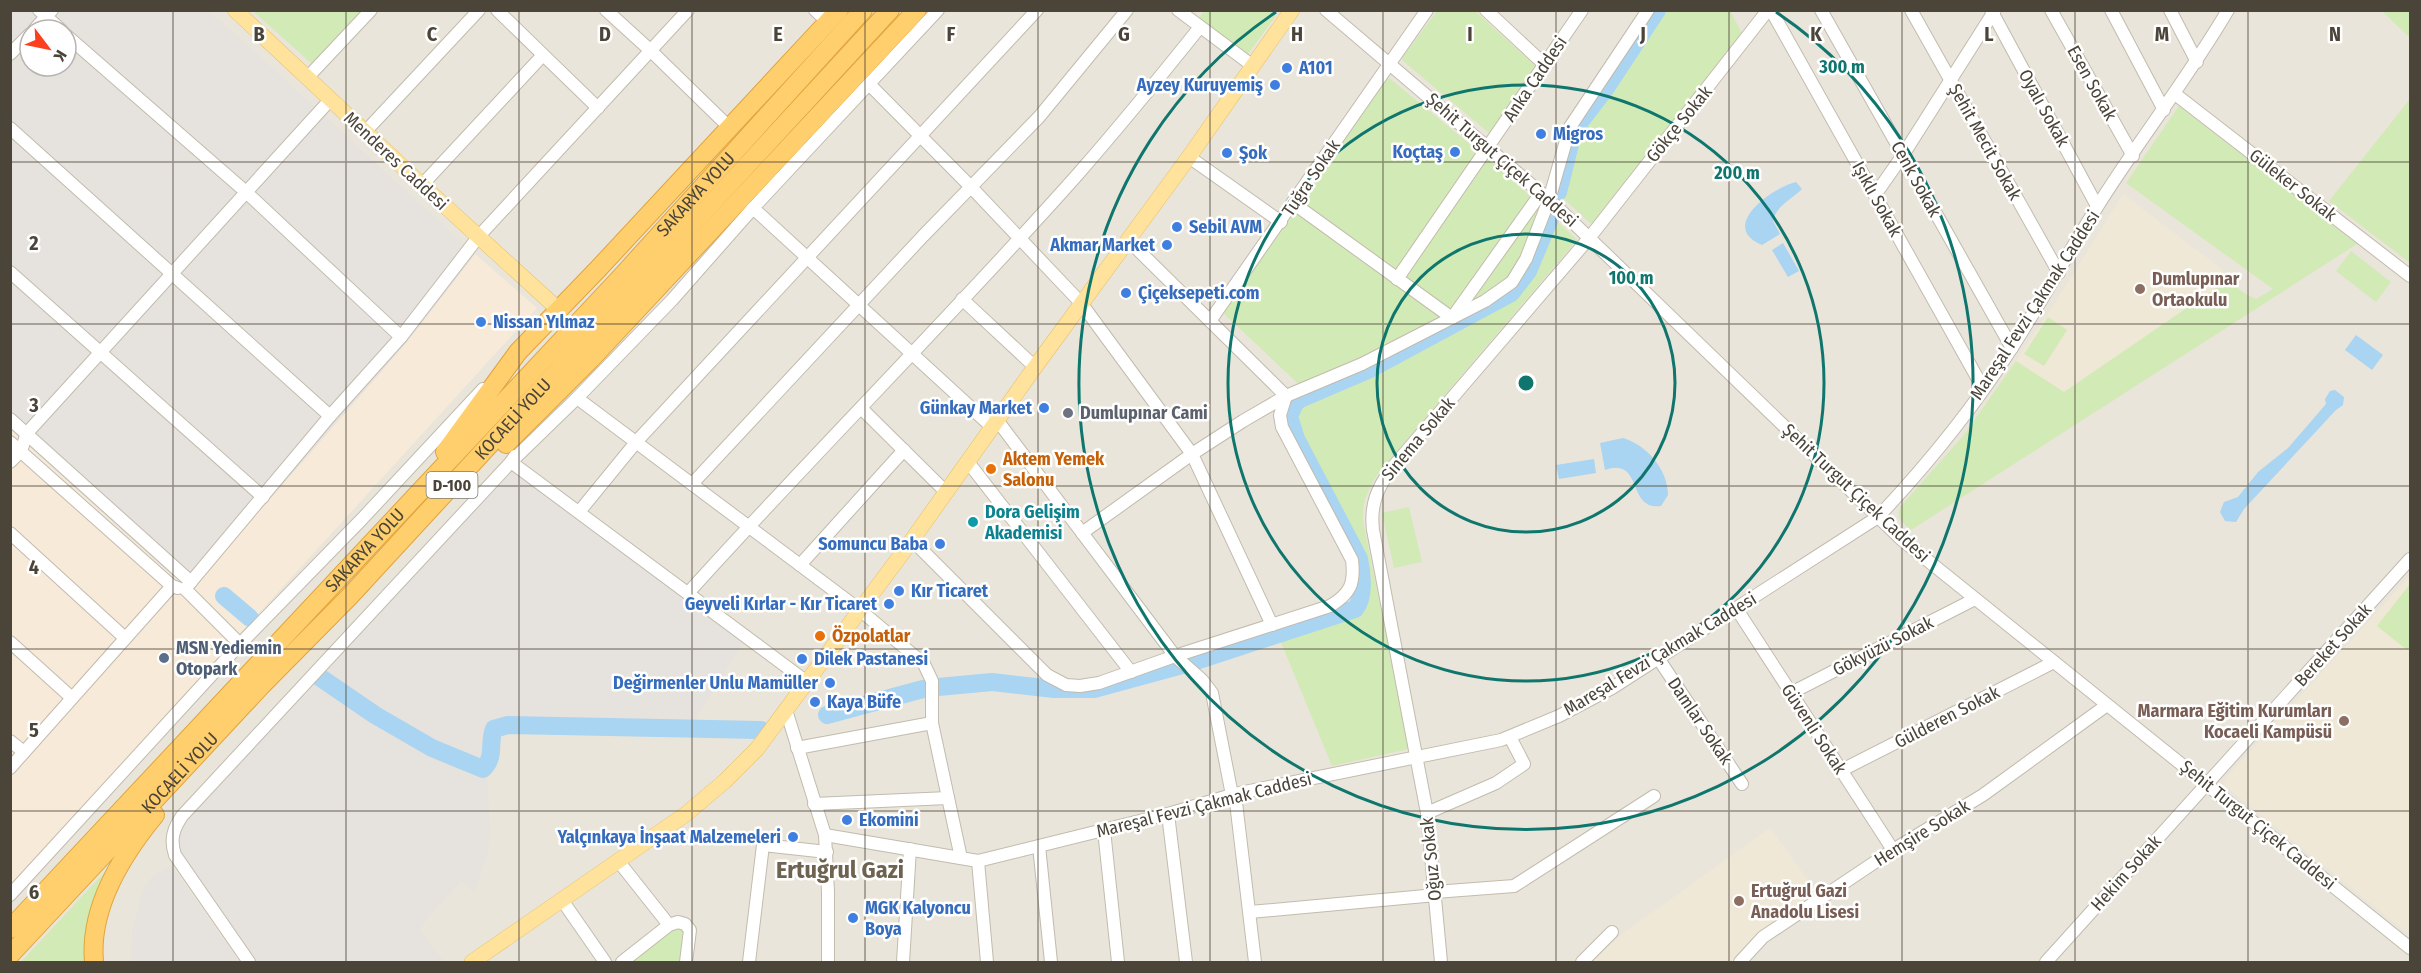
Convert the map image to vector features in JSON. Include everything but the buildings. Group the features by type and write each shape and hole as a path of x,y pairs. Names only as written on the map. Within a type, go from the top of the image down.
{"highway":[{"name":"SAKARYA YOLU","path":"10,929 613,285 862,10"},
{"name":"KOCAELİ YOLU","path":"10,955 261,686 350,596 890,10"},
{"path":"350,596 580,370 917,10"},
{"path":"396,519 518,352 730,128 827,14"},
{"path":"94,963 96,930 101,908 114,875 126,855 141,831 261,686"},
{"path":"10,917 125,804"}],"main road":[{"name":"Menderes Caddesi","path":"235,10 560,310"},
{"path":"472,963 686,814 758,749 1189,157 1292,10"}],"street":[{"path":"307,78 371,10"},
{"path":"365,132 479,10"},
{"path":"497,10 598,108"},
{"path":"606,10 730,128"},
{"path":"330,100 27,433 10,441 172,586 188,586 330,416 401,337 479,236 688,10"},
{"path":"249,963 176,855 172,840 176,825 511,462 672,300 753,208 938,10"},
{"path":"579,512 637,441 1037,10"},
{"path":"692,484 1038,117 1127,10"},
{"path":"1178,10 1253,66"},
{"name":"Şehit Turgut Çiçek Caddesi","path":"1326,10 1489,147 1590,237 1878,517 1975,599 2410,948"},
{"name":"Tuğra Sokak","path":"1210,321 1427,10"},
{"path":"1486,10 1545,65"},
{"name":"Anka Caddesi","path":"1397,279 1582,10"},
{"name":"Işıklı Sokak","path":"1769,10 1983,388"},
{"name":"Gökçe Sokak","path":"1590,237 1769,10"},
{"name":"Cenk Sokak","path":"1821,10 2012,348"},
{"name":"Şehit Mecit Sokak","path":"1911,10 2059,273"},
{"name":"Esen Sokak","path":"2051,10 2133,156"},
{"path":"2111,10 2164,110"},
{"path":"2170,10 2197,62"},
{"name":"Mareşal Fevzi Çakmak Caddesi","path":"825,835 978,861 1168,814 1234,795 1510,737 1588,701 1878,517 1940,447 2012,348 2059,273 2097,206 2197,62 2228,10"},
{"path":"1082,533 1192,454 1286,396 1362,364 1485,301 1512,282 1526,259 1545,196 1570,127 1647,11"},
{"path":"1875,195 1951,81 1993,12"},
{"name":"Oyalı Sokak","path":"1993,12 2097,206"},
{"path":"689,592 1019,239 1107,141 1200,27"},
{"path":"78,45 246,192 401,337"},
{"path":"422,185 543,55"},
{"path":"869,84 1081,303 1192,454 1272,625"},
{"name":"Güleker Sokak","path":"2175,94 2410,276"},
{"path":"10,128 330,416"},
{"path":"1189,157 1281,222"},
{"path":"1452,318 1545,196"},
{"path":"1293,204 1452,318"},
{"path":"753,208 911,353 995,423 1175,656 1202,680 1212,693 1234,795 1255,963"},
{"name":"Sinema Sokak","path":"1416,756 1373,530 1371,516 1376,494 1392,468 1590,237"},
{"path":"1128,240 1286,396"},
{"path":"10,272 102,351 263,497"},
{"path":"962,299 1035,367"},
{"path":"10,894 240,644 362,519 518,352"},
{"path":"511,462 580,370"},
{"path":"912,540 1052,679 1066,685 1080,686 1099,683 1330,606 1343,599 1351,587 1354,575 1352,560 1282,427 1280,415 1286,396"},
{"path":"577,398 860,610 924,664 932,681 932,723 961,858"},
{"path":"861,408 946,492"},
{"path":"10,419 188,586 240,644"},
{"path":"10,462 21,450 27,433"},
{"path":"800,566 904,450"},
{"path":"511,462 689,592 807,682"},
{"path":"968,462 1131,672"},
{"path":"10,533 125,638"},
{"name":"Bereket Sokak","path":"2207,784 2410,559"},
{"path":"10,768 172,586"},
{"name":"Gökyüzü Sokak","path":"1791,693 1975,599"},
{"name":"Güvenli Sokak","path":"1736,608 1893,850"},
{"path":"10,642 72,698"},
{"name":"Damlar Sokak","path":"1658,658 1742,784"},
{"name":"Gülderen Sokak","path":"1840,771 2054,662"},
{"name":"Hemşire Sokak","path":"1740,963 1763,937 1893,850 1983,795 2107,705"},
{"path":"786,710 825,835 828,963"},
{"path":"797,748 932,723"},
{"path":"1427,813 1496,783 1524,764 1510,737"},
{"path":"10,741 24,753"},
{"name":"Oğuz Sokak","path":"1416,756 1427,813 1441,963"},
{"name":"Hekim Sokak","path":"2046,963 2207,784"},
{"path":"1250,912 1514,886 1653,796"},
{"path":"814,804 948,798"},
{"path":"1168,814 1186,963"},
{"path":"1104,830 1119,963"},
{"path":"749,963 763,846 827,852"},
{"path":"1039,846 1051,963"},
{"path":"903,963 910,849"},
{"path":"978,861 987,963"},
{"path":"619,862 669,925"},
{"path":"562,900 605,963"},
{"path":"622,963 669,925 682,922 690,930 686,963"},
{"path":"1582,963 1612,932"}],"shaded area":[{"path":"10,11 2410,11 2410,962 11,962"},
{"path":"11,11 210,11 475,254 407,342 196,584 176,579 11,430"},
{"name":"Dumlupınar Ortaokulu","path":"2123,194 2232,277 2064,393 2016,361"},
{"path":"475,254 537,308 11,885 11,430 176,579 407,342"},
{"path":"511,471 516,472 745,640 692,725 498,724 489,732 490,754 482,766 432,746 318,676"},
{"name":"Marmara Eğitim Kurumları Kocaeli Kampüsü","path":"2410,576 2410,935 2224,785 2225,779"},
{"path":"318,676 374,717 431,750 487,772 490,833 487,856 474,892 461,881 427,918 420,931 445,962 256,962 188,866 180,851 180,828"},
{"name":"Ertuğrul Gazi Anadolu Lisesi","path":"1770,828 1818,894 1759,934 1734,962 1593,962 1621,935"},
{"path":"171,865 239,962 131,962 132,931 143,890 152,877"}],"green space":[{"path":"253,11 363,11 312,64"},
{"path":"1204,11 1277,11 1248,54 1199,18"},
{"path":"1437,11 1475,11 1538,68 1489,133 1403,61 1402,58"},
{"path":"1657,11 1730,11 1742,33 1591,224 1558,193 1570,144 1579,123 1605,89"},
{"path":"2382,11 2410,11 2410,38"},
{"path":"1388,77 1510,177 1577,240 1381,470 1370,488 1365,500 1363,521 1409,749 1332,766 1278,635 1355,609 1359,603 1362,588 1359,562 1355,548 1296,439 1291,424 1292,408 1308,393 1222,312 1288,222"},
{"path":"2410,99 2410,263 2329,201"},
{"path":"2179,106 2357,244 1911,530 1899,517 1901,506 1963,436 2016,361 2064,392 2232,277 2238,288 2256,299 2273,289 2126,183"},
{"path":"2351,251 2391,282 2376,302 2336,271"},
{"path":"2048,317 2067,330 2044,366 2024,354"},
{"path":"1409,507 1422,562 1394,568 1382,513"},
{"path":"2410,584 2410,646 2407,650 2377,626"},
{"path":"112,864 91,962 21,962"},
{"path":"675,929 685,932 681,962 630,962"}],"water":[{"path":"1796,182 1802,189 1781,207 1773,221 1780,234 1762,245 1750,237 1745,228 1753,209 1774,192"},
{"path":"1783,243 1799,271 1788,277 1772,250"},
{"path":"2356,335 2383,355 2372,370 2345,350"},
{"path":"2335,390 2344,397 2343,405 2244,509 2236,522 2225,521 2220,512 2224,502 2238,497 2258,472 2288,448 2326,404 2325,399 2330,391"},
{"path":"1623,438 1640,446 1660,468 1668,495 1661,506 1650,505 1643,501 1625,470 1617,468 1605,470 1600,443"},
{"path":"1594,459 1596,473 1559,479 1556,465"}],"waterway":[{"path":"1558,192 1570,144 1579,123 1605,89 1657,10"},
{"path":"938,687 992,682 1054,689 1094,689 1193,662 1355,609 1361,592 1362,578 1359,559 1296,439 1289,416 1295,403 1368,370 1511,293 1528,271 1551,216"},
{"path":"224,596 250,618"},
{"path":"318,676 375,715 432,748 483,769 491,755 494,729 508,725 761,730"},
{"path":"827,715 923,689"}],"place":[{"name":"A101","path":"1287,68"},
{"name":"Ayzey Kuruyemiş","path":"1275,85"},
{"name":"Migros","path":"1541,134"},
{"name":"Koçtaş","path":"1455,152"},
{"name":"Şok","path":"1227,153"},
{"name":"Sebil AVM","path":"1177,227"},
{"name":"Akmar Market","path":"1167,245"},
{"name":"Dumlupınar Ortaokulu","path":"2140,289"},
{"name":"Çiçeksepeti.com","path":"1126,293"},
{"name":"Nissan Yılmaz","path":"481,322"},
{"name":"Günkay Market","path":"1044,408"},
{"name":"Dumlupınar Cami","path":"1068,413"},
{"name":"Aktem Yemek Salonu","path":"991,469"},
{"name":"Dora Gelişim Akademisi","path":"973,522"},
{"name":"Somuncu Baba","path":"940,544"},
{"name":"Kır Ticaret","path":"899,591"},
{"name":"Geyveli Kırlar - Kır Ticaret","path":"889,604"},
{"name":"Özpolatlar","path":"820,636"},
{"name":"MSN Yediemin Otopark","path":"164,658"},
{"name":"Dilek Pastanesi","path":"802,659"},
{"name":"Değirmenler Unlu Mamüller","path":"830,683"},
{"name":"Kaya Büfe","path":"815,702"},
{"name":"Marmara Eğitim Kurumları Kocaeli Kampüsü","path":"2344,721"},
{"name":"Ekomini","path":"847,820"},
{"name":"Yalçınkaya İnşaat Malzemeleri","path":"793,837"},
{"name":"Ertuğrul Gazi Anadolu Lisesi","path":"1739,901"},
{"name":"MGK Kalyoncu Boya","path":"853,918"}],"district":[{"name":"Ertuğrul Gazi","path":"840,870"}]}
